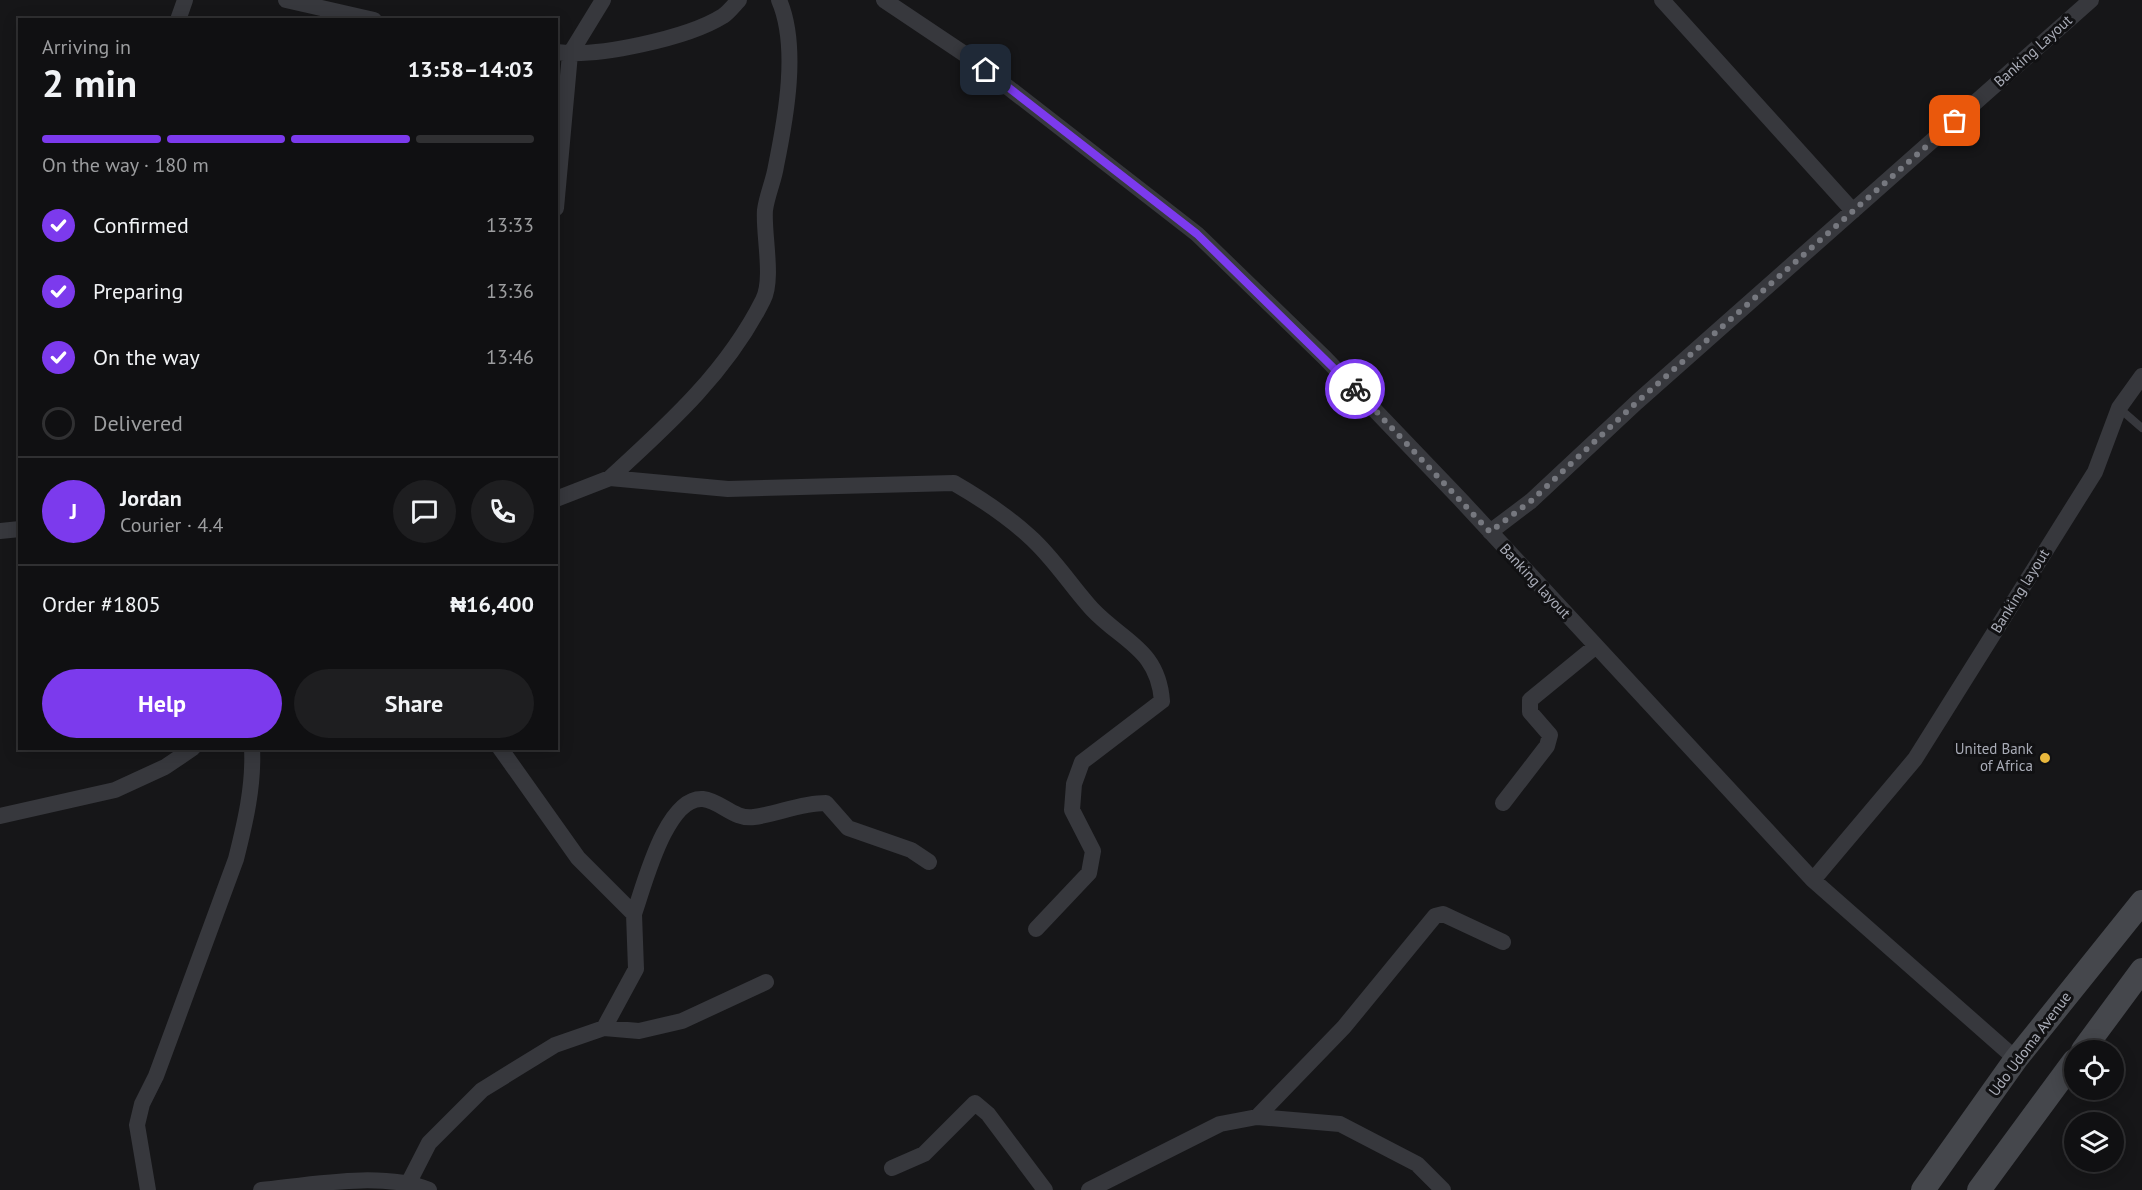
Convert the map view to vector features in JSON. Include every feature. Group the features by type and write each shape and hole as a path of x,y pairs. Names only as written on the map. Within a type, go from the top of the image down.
{"main road":[{"name":"Udo Udoma Avenue","path":"1923,1190 2016,1059 2142,902"},
{"path":"2090,1040 2142,970"},
{"path":"1982,1189 2064,1075"}],"street":[{"path":"179,18 185,0"},
{"path":"286,0 365,18"},
{"path":"558,164 563,53 603,0"},
{"path":"563,53 624,48 666,39 723,16 739,0"},
{"path":"558,498 610,478 689,403 738,346 765,297 765,210 776,167 788,97 787,20 779,0"},
{"name":"Banking layout","path":"884,0 969,57 1197,234 1325,358 1813,880 2016,1059"},
{"path":"1662,0 1852,212"},
{"name":"Banking Layout","path":"1490,532 1531,501 1637,402 2091,0"},
{"name":"Banking layout","path":"1813,880 1915,759 2095,472 2119,408 2142,376"},
{"path":"610,478 728,489 954,483 975,495 1029,536 1094,611 1133,642 1160,680 1162,701 1082,762 1074,784 1072,810 1093,850 1089,873 1036,929"},
{"path":"0,531 18,529"},
{"path":"1503,803 1547,746 1550,735 1530,712 1530,700 1596,646"},
{"path":"0,816 115,790 165,767 190,750"},
{"path":"148,1190 138,1144 137,1125 142,1104 156,1076 236,859 245,824 252,750"},
{"path":"501,750 578,858 634,914"},
{"path":"603,1028 636,969 634,914 673,816 687,802 701,799 711,801 738,815 753,818 782,809 826,803 848,828 911,850 929,862"},
{"path":"1257,1117 1344,1026 1435,916 1443,914 1503,942"},
{"path":"409,1182 429,1143 482,1090 555,1045 603,1028 639,1031 682,1021 766,982"},
{"path":"892,1168 924,1154 975,1103 988,1114 1045,1190"},
{"path":"1089,1190 1220,1124 1257,1117 1340,1124 1417,1164 1443,1190"},
{"path":"261,1190 341,1183 409,1182 429,1190"}],"lane":[{"path":"2119,408 2142,428"}],"way so far":[{"path":"1355,389 1490,532 1531,501 1637,402 1955,121"}],"place":[{"name":"United Bank of Africa","path":"2045,758"}],"route":[{"path":"986,70 1197,234 1355,389"}]}
